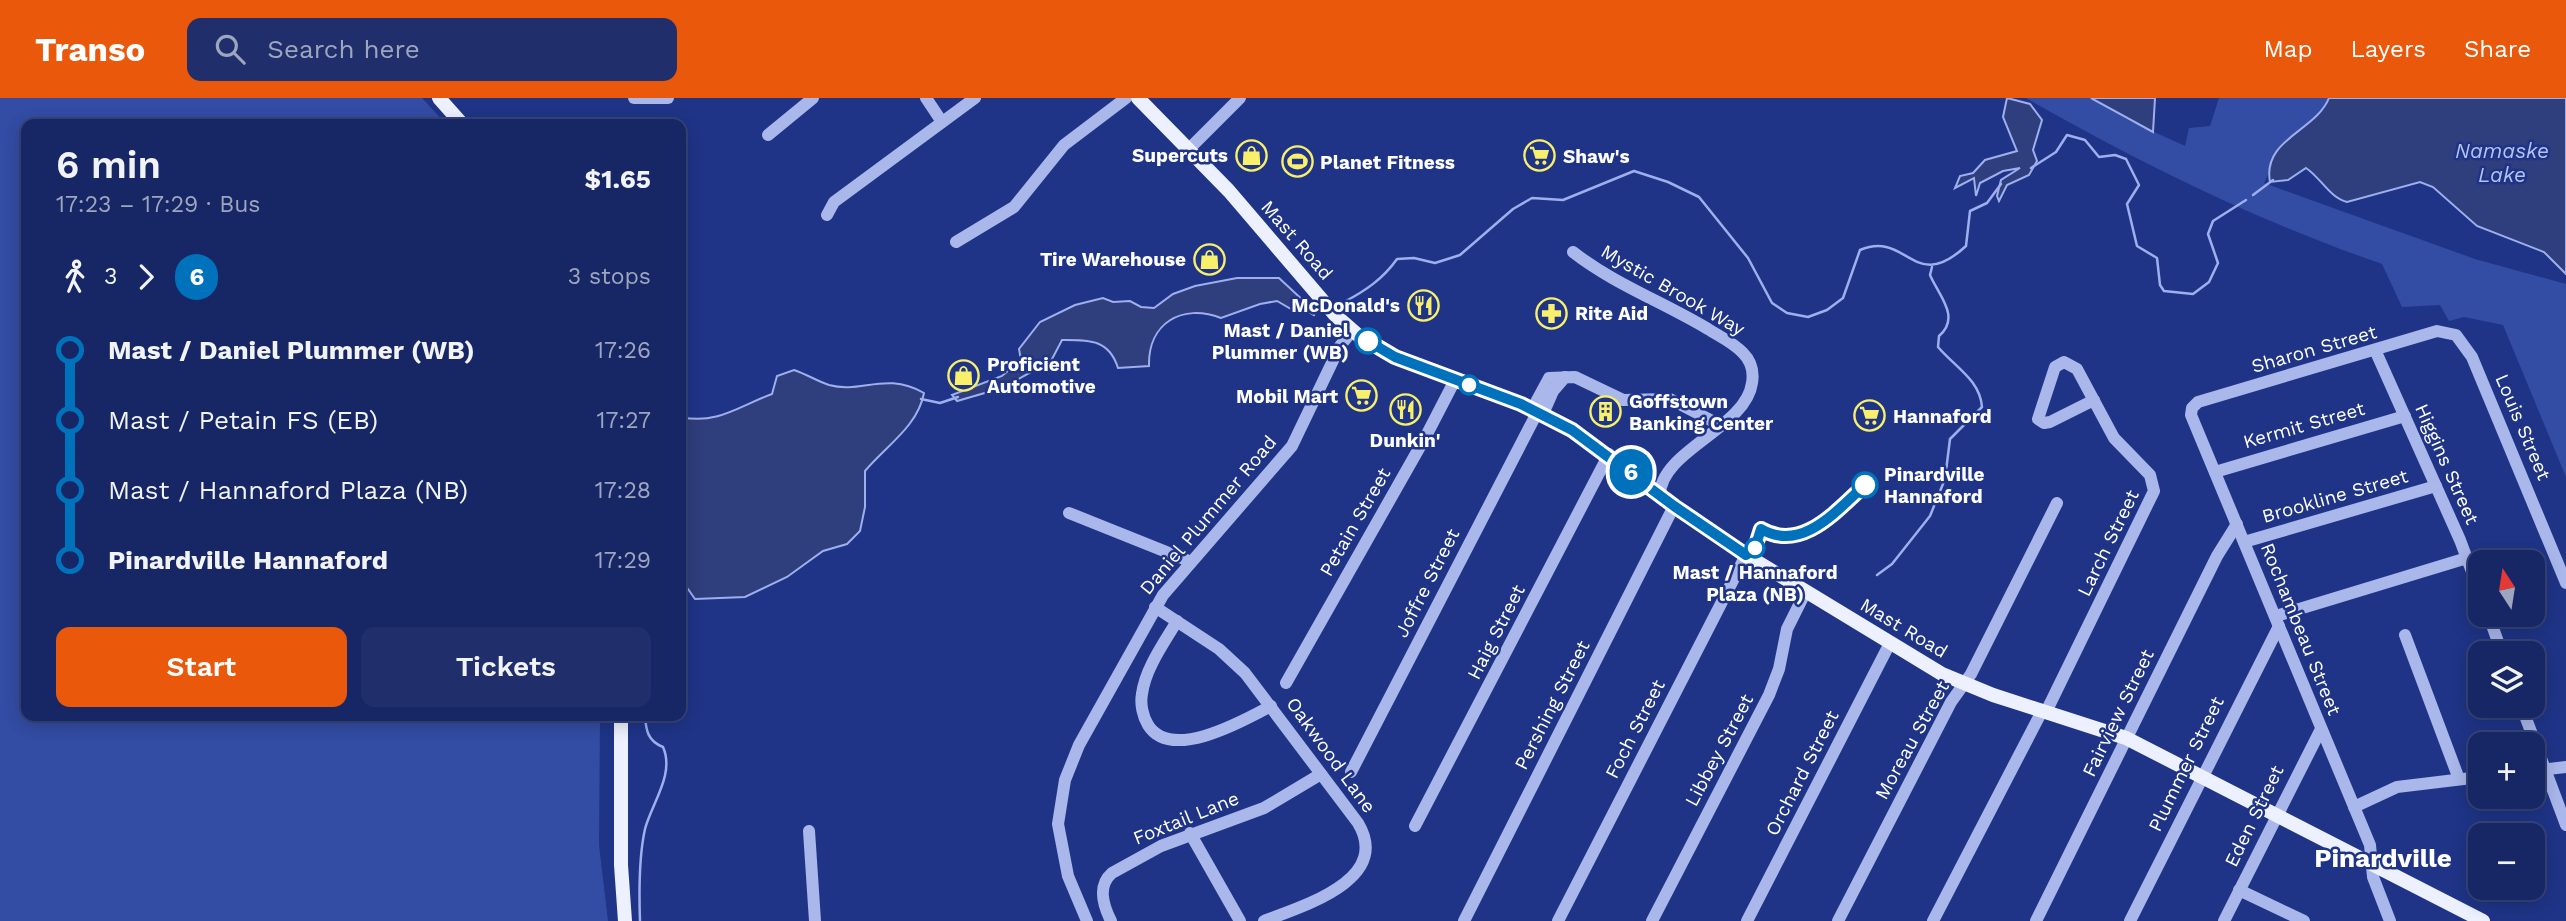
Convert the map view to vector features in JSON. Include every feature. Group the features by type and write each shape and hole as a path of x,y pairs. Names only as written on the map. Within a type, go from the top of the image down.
{"main road":[{"path":"439,98 458,119"},
{"name":"Mast Road","path":"1138,98 1189,149 1352,331 1395,357 1538,411 1609,454 1674,506 1746,555 1964,685 2126,738 2483,921"},
{"path":"621,721 621,865 625,921"}],"street":[{"path":"635,98 668,98"},
{"path":"768,135 813,98"},
{"path":"926,98 942,122"},
{"path":"827,215 834,202 975,98"},
{"path":"956,242 1014,207 1064,145 1126,98"},
{"path":"1189,149 1240,98"},
{"name":"Mystic Brook Way","path":"1573,252 1602,273 1684,314 1743,353 1753,372 1751,387 1742,404 1664,475 1660,495"},
{"name":"Daniel Plummer Road","path":"1087,921 1063,859 1059,824 1061,798 1079,745 1155,607 1189,561 1292,446 1340,346 1352,331"},
{"name":"Sharon Street","path":"2192,408 2198,402 2376,352 2430,333 2450,332"},
{"name":"Louis Street","path":"2450,332 2461,339 2472,357 2566,583"},
{"name":"Higgins Street","path":"2376,352 2467,558"},
{"name":"Larch Street","path":"1933,921 2044,711 2154,491 2150,475 2117,443 2094,400 2074,366 2061,363 2053,370 2038,419 2044,423 2050,422 2094,400"},
{"path":"1565,377 1553,391 1546,407 1538,411 1536,401 1549,378 1565,377 1575,377 1623,400 1670,399 1720,425"},
{"name":"Petain Street","path":"1286,683 1455,380"},
{"name":"Rochambeau Street","path":"2192,408 2191,415 2370,845 2371,864 2390,921"},
{"name":"Joffre Street","path":"1351,772 1538,411"},
{"name":"Kermit Street","path":"2215,472 2405,416"},
{"name":"Haig Street","path":"1415,826 1609,454"},
{"name":"Brookline Street","path":"2244,542 2436,486"},
{"name":"Moreau Street","path":"1838,921 2057,503"},
{"name":"Pershing Street","path":"1464,921 1674,506"},
{"path":"1069,513 1189,561"},
{"name":"Fairview Street","path":"2036,921 2217,556 2237,524"},
{"name":"Foch Street","path":"1558,921 1746,555"},
{"path":"2278,621 2467,558"},
{"name":"Libbey Street","path":"1652,921 1769,695 1779,669 1787,629 1806,592"},
{"name":"Oakwood Lane","path":"1155,607 1233,661 1271,706 1362,831 1365,848 1361,865 1350,880 1335,890 1264,921"},
{"path":"1177,621 1142,692 1144,717 1153,731 1168,740 1186,741 1271,706"},
{"name":"Plummer Street","path":"2130,921 2278,621"},
{"path":"2405,635 2459,779"},
{"name":"Orchard Street","path":"1747,921 1890,643"},
{"name":"Eden Street","path":"2224,921 2321,729"},
{"path":"2545,769 2566,767"},
{"name":"Foxtail Lane","path":"1111,921 1102,896 1106,878 1144,853 1190,833 1264,808 1321,774"},
{"path":"2354,807 2397,787 2468,778"},
{"path":"2545,784 2566,825"},
{"path":"809,831 815,921"},
{"path":"1190,833 1240,921"},
{"path":"2239,891 2304,921"}],"shaded area":[{"path":"0,98 422,98 441,119 21,119 21,721 600,721 599,845 608,921 0,921"},
{"path":"2026,98 2091,98 2128,120 2185,146 2189,128 2210,126 2219,98 2329,98 2317,115 2286,141 2264,183 2475,259 2566,284 2566,477 2503,325 2464,317 2449,321 2440,305 2402,307 2382,264 2335,247 2200,189 2113,146"}],"water":[{"path":"2007,98 2030,104 2042,120 2033,150 2037,161 2029,175 2007,185 1999,201 1997,196 2001,180 2020,168 2003,171 1980,183 1976,196 1974,178 1955,188 1960,176 1973,173 1985,160 2017,151 2003,117"},
{"path":"2091,98 2155,98 2153,132"},
{"name":"Namaske Lake","path":"2329,98 2566,98 2566,274 2544,252 2477,226 2433,187 2420,182 2347,202 2331,192 2306,168 2288,180 2270,182 2270,167 2274,155 2313,119"},
{"path":"1237,278 1279,278 1308,305 1298,313 1277,301 1221,318 1207,314 1181,315 1170,320 1154,338 1149,366 1118,368 1109,351 1097,343 1062,340 1051,361 1002,388 957,401 952,395 1002,376 1021,360 1019,349 1040,322 1075,305 1103,298 1113,302 1130,301 1141,307 1154,308 1173,294 1195,286"},
{"path":"794,370 829,385 852,387 886,383 910,387 924,393 921,405 908,426 865,471 865,507 860,531 847,544 823,551 787,577 745,597 695,599 686,586 686,418 717,416 772,394 777,376"}],"waterway":[{"path":"2031,168 2056,152 2067,135 2085,140 2099,157 2115,155 2126,159 2139,185 2127,204 2137,246 2157,258 2160,285 2164,291 2193,294 2209,282 2218,263 2208,234 2213,221 2246,200"},
{"path":"1344,302 1373,284 1397,259 1414,258 1435,263 1460,255 1513,209 1532,198 1563,200 1634,171 1668,182 1699,197 1748,258 1772,303 1787,313 1808,317 1827,310 1843,298 1860,250 1876,246 1889,248 1922,264 1934,264 1948,259 1966,246 1970,211 1987,203 2001,184"},
{"path":"2253,195 2273,180"},
{"path":"1877,575 1892,564 1930,516 1945,479 1950,439 1982,407 1972,381 1938,347 1939,336 1945,329 1948,314 1930,275 1932,267"},
{"path":"1301,307 1314,315"},
{"path":"921,399 940,403 958,397"},
{"path":"640,921 643,840 666,768 663,747 649,735 646,721"}],"bus line":[{"name":"6","path":"1368,341 1395,357 1550,417 1595,444 1674,506 1746,555 1755,548 1761,529 1784,536 1808,532 1865,485"}],"place":[{"name":"Supercuts","path":"1251,155"},
{"name":"Shaw's","path":"1540,156"},
{"name":"Planet Fitness","path":"1297,162"},
{"name":"Tire Warehouse","path":"1209,259"},
{"name":"McDonald's","path":"1423,305"},
{"name":"Rite Aid","path":"1552,313"},
{"name":"Mast / Daniel Plummer (WB)","path":"1368,341"},
{"name":"Proficient Automotive","path":"964,375"},
{"name":"Mobil Mart","path":"1361,396"},
{"name":"Dunkin'","path":"1405,409"},
{"name":"Goffstown Banking Center","path":"1606,412"},
{"name":"Hannaford","path":"1870,416"},
{"name":"Pinardville Hannaford","path":"1865,485"},
{"name":"Mast / Hannaford Plaza (NB)","path":"1755,548"}],"district":[{"name":"Pinardville","path":"2383,858"}]}
